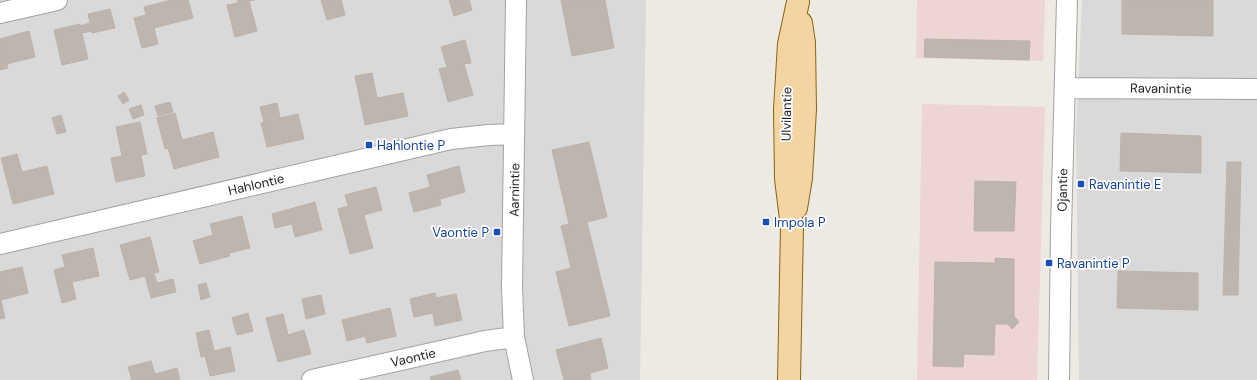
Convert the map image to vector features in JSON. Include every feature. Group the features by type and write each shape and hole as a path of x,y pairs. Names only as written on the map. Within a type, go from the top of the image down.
{"main road":[{"name":"Ulvilantie","path":"789,380 792,227 786,178 785,108 789,44 798,1"}],"street":[{"path":"0,13 57,0"},
{"name":"Aarnintie","path":"516,0 512,288 514,337 523,380"},
{"name":"Ojantie","path":"1059,380 1067,0"},
{"name":"Ravanintie","path":"1065,88 1257,89"},
{"name":"Hahlontie","path":"0,244 451,139 514,134"},
{"name":"Vaontie","path":"312,380 485,341 514,337"}],"shaded area":[{"path":"0,0 646,0 640,380 0,380"},
{"path":"917,0 1045,0 1043,61 916,58"},
{"path":"1082,0 1257,0 1257,380 1079,380 1076,130"},
{"path":"922,104 1045,107 1037,380 917,380"}],"building":[{"path":"171,0 188,0 193,18 154,28 158,44 142,48 134,18 146,15 144,7"},
{"path":"237,0 255,0 249,1 257,31 235,37 227,5 238,3"},
{"path":"321,0 341,0 345,15 327,20"},
{"path":"449,0 469,0 472,10 454,16"},
{"path":"561,0 605,0 614,48 572,56"},
{"path":"1122,0 1213,0 1213,36 1122,34"},
{"path":"110,9 115,28 92,33 92,31 82,33 88,59 62,65 54,30 90,23 88,14"},
{"path":"29,31 35,57 7,64 8,68 0,70 0,39"},
{"path":"925,39 1030,41 1029,60 924,57"},
{"path":"465,40 471,63 464,64 473,95 448,102 439,69 447,67 441,47"},
{"path":"372,73 377,98 403,93 408,116 365,125 355,76"},
{"path":"124,92 129,100 123,104 118,96"},
{"path":"170,102 173,112 158,116 155,106"},
{"path":"277,103 280,118 298,114 304,139 267,147 261,123 264,122 260,107"},
{"path":"141,105 144,115 133,119 129,109"},
{"path":"175,113 182,140 213,132 219,157 174,169 168,148 165,149 157,118"},
{"path":"61,115 66,132 57,134 52,118"},
{"path":"140,122 147,154 141,155 145,176 116,182 111,158 122,156 116,127"},
{"path":"1121,133 1201,136 1201,173 1120,171"},
{"path":"589,142 607,217 587,222 610,316 569,326 556,272 571,268 561,226 569,224 552,150"},
{"path":"17,154 22,172 47,166 54,194 13,204 1,158"},
{"path":"1227,162 1241,162 1238,295 1223,295"},
{"path":"459,166 465,192 440,199 441,205 414,212 409,193 430,187 427,175"},
{"path":"975,181 1016,182 1014,231 974,231"},
{"path":"376,187 382,210 364,215 373,248 350,254 338,209 348,206 345,195"},
{"path":"315,202 322,230 295,237 292,224 275,228 272,214"},
{"path":"242,216 250,248 229,253 230,256 200,264 193,241 213,235 210,224"},
{"path":"150,237 159,272 154,273 157,283 173,279 176,292 151,298 145,276 130,280 120,245"},
{"path":"93,248 99,276 72,282 76,299 62,303 54,270 65,267 62,255"},
{"path":"995,258 1014,259 1014,316 1019,322 1012,329 1008,324 995,324 994,355 964,354 963,367 933,366 935,262 995,263"},
{"path":"22,267 28,293 1,300 5,318 0,319 0,272"},
{"path":"1118,271 1198,273 1198,310 1117,308"},
{"path":"206,283 210,297 201,300 198,285"},
{"path":"435,293 436,298 456,294 462,320 435,326 433,313 414,317 410,299"},
{"path":"321,295 325,314 306,319 302,299"},
{"path":"390,308 396,336 367,343 365,336 347,341 342,320"},
{"path":"248,313 253,331 237,335 232,318"},
{"path":"283,314 288,335 304,330 311,354 278,362 266,318"},
{"path":"209,330 214,351 230,347 235,371 210,376 205,356 201,357 196,333"},
{"path":"601,338 608,368 590,373 591,380 564,380 556,350"},
{"path":"151,361 155,374 177,368 180,380 132,380 128,367"},
{"path":"458,370 461,380 431,380 430,377"}],"place":[{"name":"Hahlontie P","path":"369,145"},
{"name":"Ravanintie E","path":"1081,184"},
{"name":"Impola P","path":"766,222"},
{"name":"Vaontie P","path":"497,232"},
{"name":"Ravanintie P","path":"1049,263"}]}
